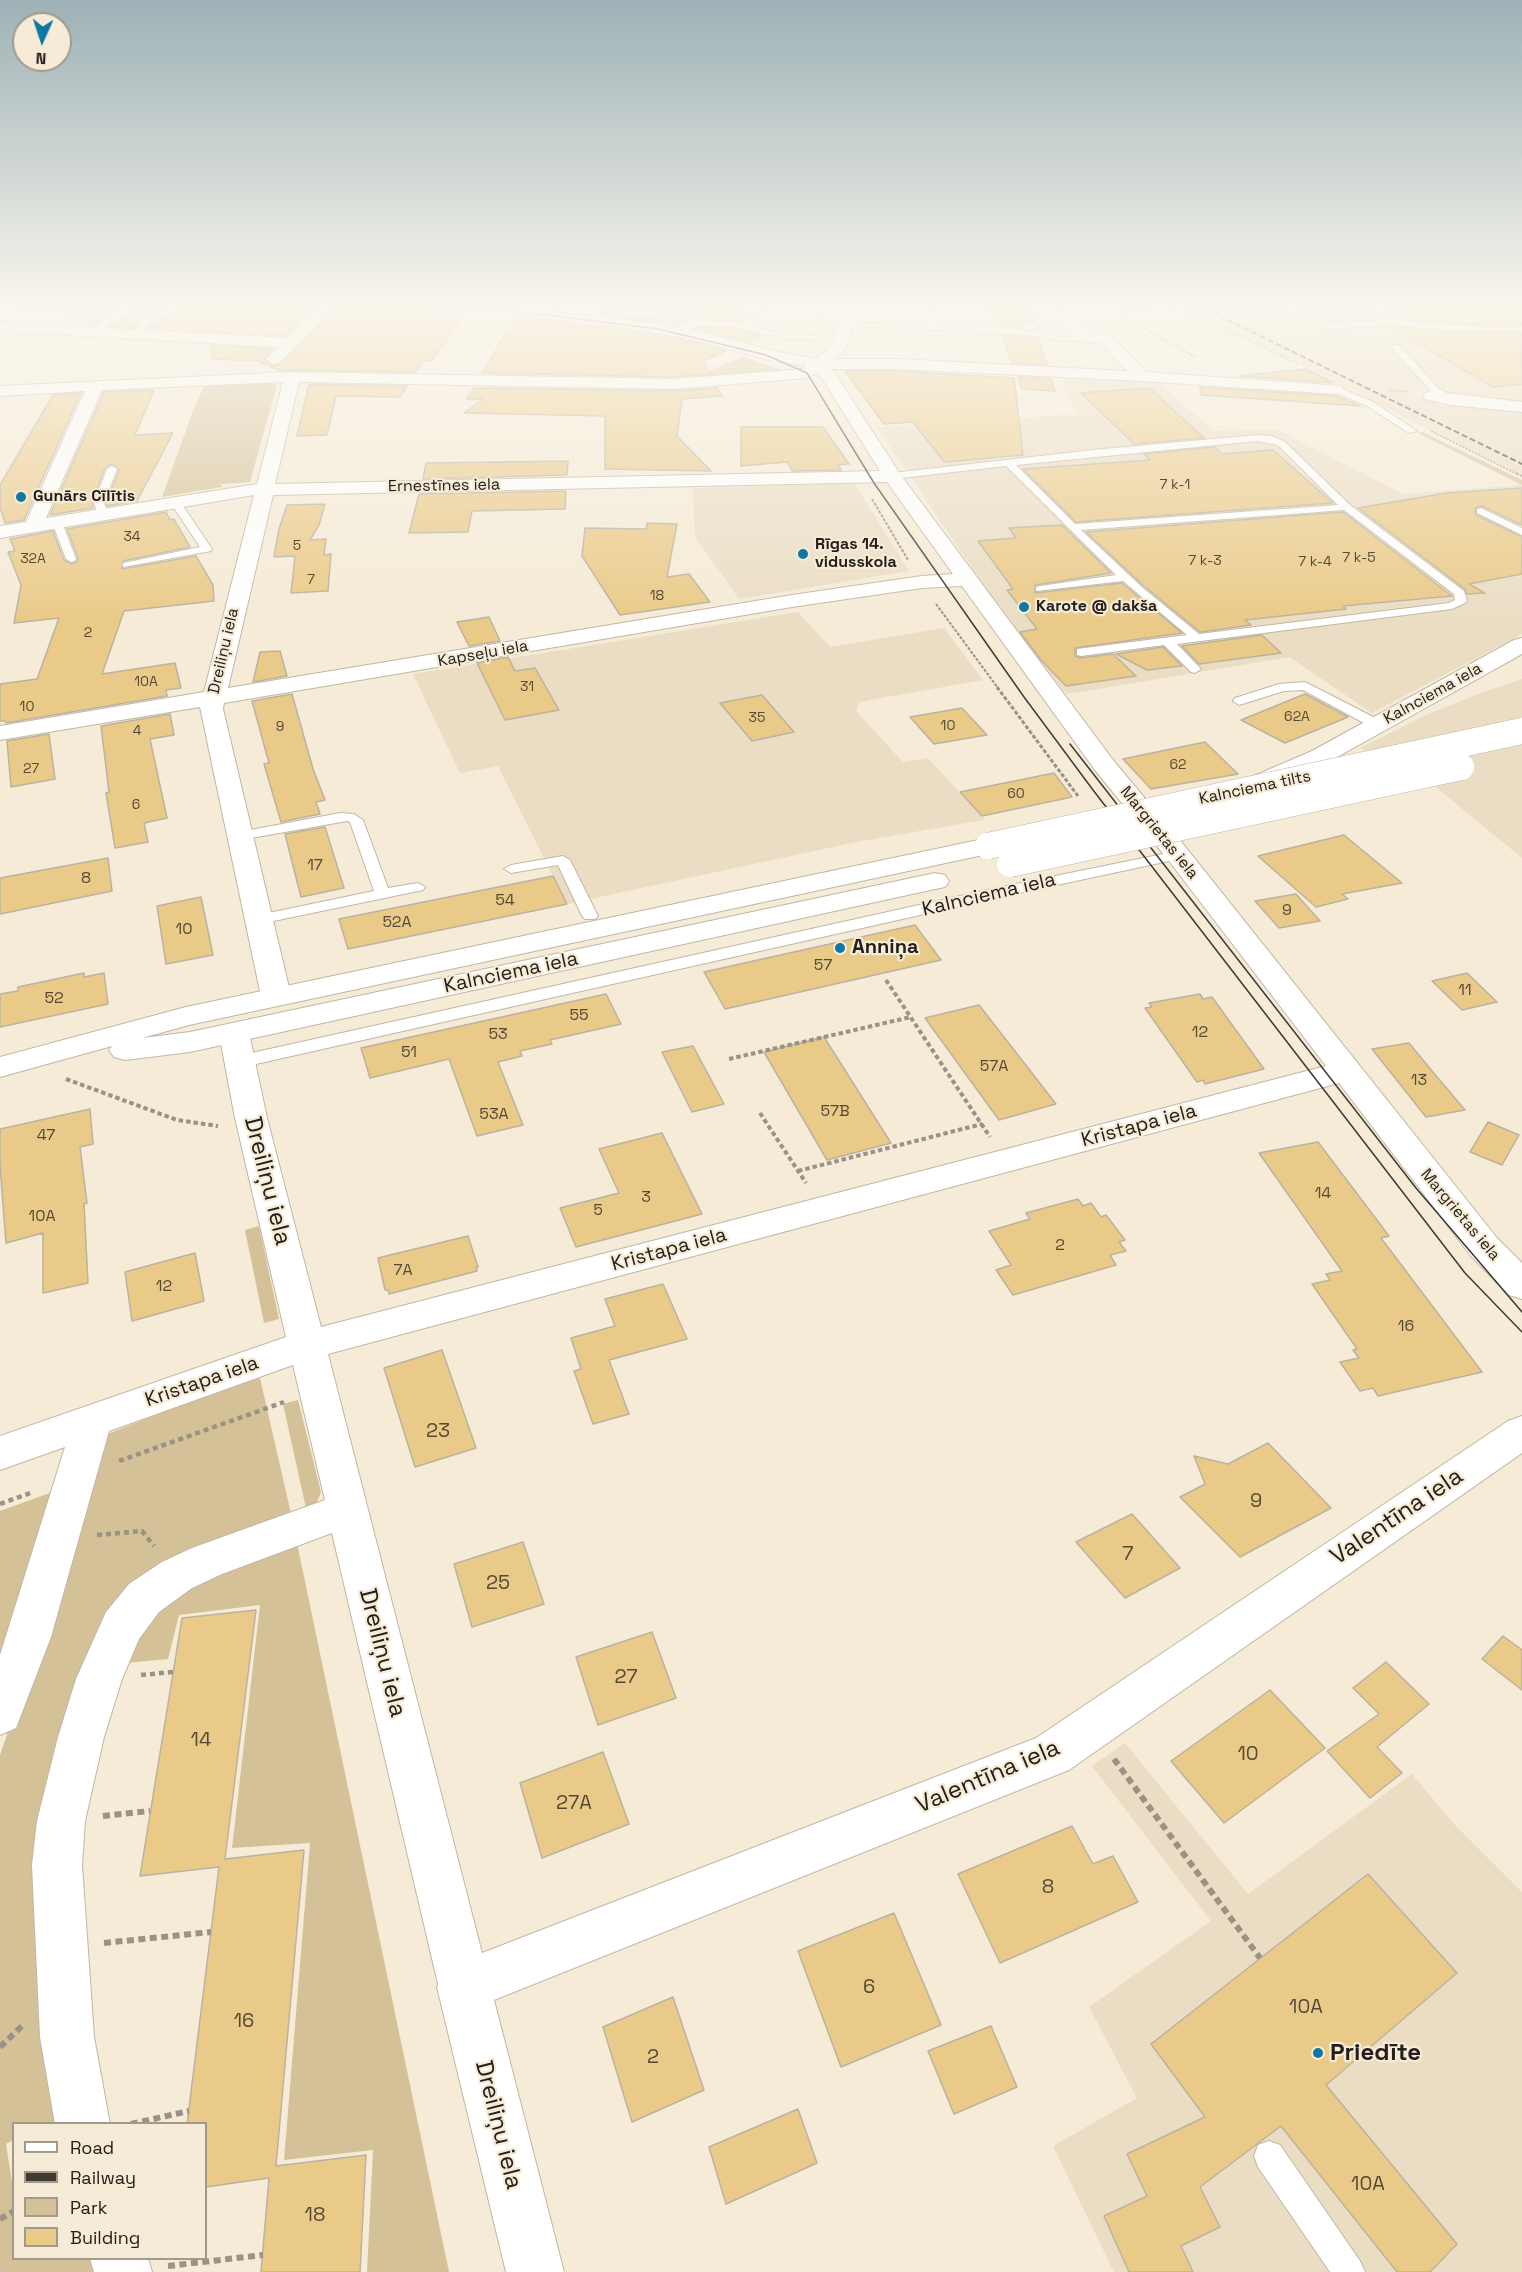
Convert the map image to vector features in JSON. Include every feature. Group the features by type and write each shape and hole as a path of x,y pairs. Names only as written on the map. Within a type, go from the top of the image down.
{"street":[{"path":"33,527 85,410"},
{"name":"Dreiliņu iela","path":"276,996 211,709 284,410"},
{"name":"Margrietas iela","path":"851,410 892,476 1055,701 1484,1247 1522,1285"},
{"name":"Ernestīnes iela","path":"0,532 238,491 892,476"},
{"name":"Kapseļu iela","path":"0,733 792,602 922,582 967,579"},
{"name":"Kalnciema iela","path":"1140,809 1234,789 1278,776 1378,725 1522,645"},
{"name":"Kalnciema tilts","path":"997,856 1522,731"},
{"name":"Kalnciema tilts","path":"997,856 1352,792 1522,753"},
{"name":"Kalnciema iela","path":"7,1065 186,1016 276,996 997,856"},
{"name":"Kalnciema iela","path":"7,1065 190,1042 236,1047 997,856"},
{"name":"Dreiliņu iela","path":"236,1047 463,1987 535,2272"},
{"name":"Kristapa iela","path":"0,1453 307,1345 1346,1071"},
{"path":"0,1713 29,1637 92,1421"},
{"name":"Valentīna iela","path":"463,1987 1052,1754 1522,1432"},
{"path":"83,2122 67,2037 57,1865 61,1821 81,1737 99,1679 122,1626 144,1598 177,1575 207,1561 347,1510"}],"lane":[{"path":"1381,410 1412,430"},
{"path":"892,476 1264,438 1281,443 1346,507 1460,593 1461,601 1452,606 1080,652"},
{"path":"1009,463 1125,577 1195,636"},
{"path":"103,514 99,503 112,469"},
{"path":"127,565 207,549 175,502"},
{"path":"1072,527 1346,507"},
{"path":"1482,511 1522,532"},
{"path":"57,522 71,559"},
{"path":"1040,589 1125,577"},
{"path":"1166,640 1195,669"},
{"path":"1239,701 1283,687 1305,686 1378,725"},
{"path":"1305,763 1354,780 1370,791"},
{"name":"Kalnciema iela","path":"236,1047 676,966 1057,879 1169,845 1261,813 1420,781"},
{"path":"1234,789 1261,813"},
{"path":"240,836 340,817 356,820 383,894"},
{"path":"511,869 563,860 590,916"},
{"path":"259,919 418,888"},
{"path":"1269,2156 1349,2272"}],"path":[{"path":"1381,410 1409,420 1522,476"},
{"path":"886,980 994,1144"},
{"path":"729,1059 911,1017"},
{"path":"66,1079 177,1120 218,1126"},
{"path":"760,1113 806,1182"},
{"path":"798,1171 982,1124"},
{"path":"0,1504 318,1391"},
{"path":"58,1538 142,1531 177,1575"},
{"path":"1111,1756 1260,1958"},
{"path":"62,1947 211,1932"},
{"path":"140,2122 189,2111"},
{"path":"123,2272 262,2255"}],"shaded area":[{"path":"1075,410 1191,410 1214,431 1278,430 1403,494 1522,485 1522,634 1372,713 1289,657 1067,694 1011,626 877,427 1078,414"},
{"path":"1390,410 1522,412 1522,476"},
{"name":"Rīgas 14. vidusskola","path":"854,483 909,571 739,599 695,537 693,488"},
{"path":"798,612 830,647 944,628 983,680 859,702 856,711 903,762 928,758 985,820 861,841 567,904 498,766 460,773 413,674"},
{"path":"1522,679 1522,858 1432,784 1360,748 1424,716"},
{"name":"Priedīte","path":"1125,1743 1248,1894 1412,1774 1454,1824 1522,1892 1522,2272 1114,2272 1053,2146 1137,2098 1089,2007 1211,1921 1092,1766"}],"green space":[{"path":"270,410 250,482 221,484 222,487 162,497 193,411"},
{"path":"1422,432 1522,480 1522,485 1418,433"},
{"path":"259,1226 279,1319 264,1323 245,1230"},
{"path":"260,1378 292,1518 227,1544 83,1674 59,2120 12,2122 12,2141 6,2144 12,2183 12,2260 97,2260 101,2272 0,2272 0,1755 27,1677 100,1437 227,1387"},
{"path":"298,1400 321,1492 316,1504 307,1513 283,1404"},
{"path":"58,1490 0,1669 0,1511"},
{"path":"297,1543 449,2272 367,2272 373,2150 284,2160 310,1843 232,1848 260,1605 179,1615 168,1659 126,1663 135,1638 178,1588"}],"building":[{"path":"44,410 73,410 24,520 5,523 0,507 0,485"},
{"path":"96,410 146,410 135,435 173,433 137,501 107,506 106,503 119,470 111,464 105,468 92,502 93,508 50,515"},
{"path":"303,410 333,410 327,435 297,436"},
{"path":"468,410 681,410 677,436 711,471 605,469 605,416 464,413"},
{"path":"874,410 1018,410 1023,455 944,462 913,422 884,424"},
{"path":"1099,410 1173,410 1204,438 1134,444"},
{"path":"741,427 823,427 849,464 838,465 841,470 792,471 787,462 741,466"},
{"path":"1215,447 1222,454 1273,450 1333,503 1076,522 1023,469 1150,460 1144,454"},
{"path":"568,461 567,475 423,479 426,463"},
{"path":"1522,488 1522,525 1482,506 1475,508 1476,515 1522,537 1522,574 1469,584 1485,593 1467,594 1465,589 1358,508 1447,493"},
{"path":"566,491 565,509 472,511 468,532 409,533 419,494"},
{"path":"325,504 319,525 310,540 326,539 324,555 331,554 328,591 291,593 295,556 274,557 279,529 287,505"},
{"path":"166,512 170,520 174,519 190,547 123,561 122,569 196,556 213,585 214,601 124,611 102,674 175,663 181,688 166,690 167,696 6,723 0,721 0,684 37,679 59,618 14,623 21,585 8,552 15,551 10,539 53,531 64,560 72,564 77,562 78,558 67,529"},
{"path":"1343,512 1452,596 1343,606 1346,609 1245,620 1251,625 1200,632 1144,586 1086,532"},
{"path":"647,523 677,524 667,577 689,574 710,602 620,615 582,556 585,528 646,529"},
{"path":"1062,525 1111,573 1035,585 1035,593 1122,583 1182,633 1075,648 1075,656 1080,658 1113,654 1136,676 1066,686 1041,660 1020,632 1037,629 1007,590 1013,589 978,541 1016,538 1009,528"},
{"path":"489,617 500,641 469,646 457,622"},
{"path":"1262,635 1281,653 1199,664 1182,646"},
{"path":"1163,647 1182,666 1147,670 1116,654"},
{"path":"280,651 287,676 253,682 260,652"},
{"path":"508,657 515,671 535,668 559,710 505,720 477,663"},
{"path":"292,694 313,769 325,800 316,802 320,814 281,822 264,764 269,763 252,701"},
{"path":"1305,694 1348,717 1285,743 1241,720"},
{"path":"762,695 794,732 752,741 720,703"},
{"path":"962,708 987,735 934,744 910,717"},
{"path":"170,714 174,735 150,739 167,818 144,823 148,842 115,848 106,793 109,792 101,726"},
{"path":"49,734 55,779 11,787 7,741"},
{"path":"1205,742 1238,774 1151,789 1123,759"},
{"path":"1054,773 1072,797 982,816 960,792"},
{"path":"325,827 344,888 301,897 285,834"},
{"path":"1344,835 1402,883 1342,894 1348,899 1316,907 1258,856"},
{"path":"108,858 112,891 0,914 0,878"},
{"path":"553,876 567,904 348,949 339,919"},
{"path":"1296,894 1320,921 1279,928 1255,901"},
{"path":"201,897 213,955 166,964 157,906"},
{"path":"915,925 941,960 725,1009 704,972"},
{"path":"84,973 84,977 104,973 108,1004 0,1027 0,994 18,991 18,987"},
{"path":"1467,973 1497,1002 1462,1010 1432,981"},
{"path":"606,994 621,1024 550,1040 552,1044 520,1051 522,1056 498,1062 523,1125 477,1136 449,1059 370,1078 361,1048"},
{"path":"1200,994 1203,999 1212,997 1264,1069 1205,1084 1203,1080 1197,1082 1145,1008 1152,1007 1149,1003"},
{"path":"979,1005 1056,1104 999,1120 925,1018"},
{"path":"824,1037 891,1143 827,1160 764,1052"},
{"path":"1409,1043 1465,1110 1426,1117 1372,1049"},
{"path":"693,1046 724,1104 692,1112 662,1052"},
{"path":"90,1109 93,1144 80,1147 87,1203 84,1204 88,1283 43,1293 43,1233 6,1243 0,1165 0,1129"},
{"path":"1488,1122 1519,1135 1502,1165 1470,1152"},
{"path":"662,1133 702,1214 576,1247 560,1208 619,1193 599,1149"},
{"path":"1318,1142 1389,1236 1381,1238 1482,1372 1378,1396 1373,1388 1360,1391 1340,1362 1359,1358 1353,1350 1357,1349 1312,1284 1330,1280 1326,1274 1342,1271 1259,1153"},
{"path":"1078,1199 1083,1206 1091,1203 1101,1217 1106,1215 1125,1240 1119,1242 1126,1251 1110,1255 1116,1265 1013,1295 996,1270 1011,1265 989,1231 1030,1219 1026,1213"},
{"path":"468,1236 478,1267 477,1271 389,1294 388,1290 385,1290 378,1258"},
{"path":"195,1253 204,1301 132,1321 125,1272"},
{"path":"663,1284 687,1339 609,1360 629,1414 593,1424 574,1371 581,1369 571,1338 615,1326 605,1299"},
{"path":"442,1350 476,1448 415,1467 384,1368"},
{"path":"1268,1443 1331,1508 1240,1557 1180,1497 1205,1484 1194,1456 1228,1464"},
{"path":"1132,1514 1180,1568 1125,1598 1076,1542"},
{"path":"523,1542 544,1604 472,1627 454,1564"},
{"path":"256,1610 225,1859 304,1850 276,2166 366,2155 360,2272 261,2272 269,2178 207,2187 207,2122 187,2122 219,1867 140,1876 182,1618"},
{"path":"652,1632 676,1698 598,1725 576,1657"},
{"path":"1503,1636 1522,1650 1522,1690 1482,1659"},
{"path":"1386,1662 1429,1704 1377,1747 1402,1773 1370,1798 1327,1751 1379,1714 1353,1688"},
{"path":"1270,1690 1325,1748 1224,1823 1171,1761"},
{"path":"603,1752 629,1824 542,1858 520,1783"},
{"path":"1072,1826 1093,1864 1113,1856 1138,1902 1000,1963 958,1874"},
{"path":"1368,1874 1457,1973 1326,2085 1457,2244 1430,2272 1397,2272 1281,2126 1200,2187 1220,2227 1181,2246 1193,2272 1129,2272 1104,2216 1147,2196 1127,2154 1205,2117 1151,2044"},
{"path":"894,1913 941,2025 841,2067 798,1951"},
{"path":"673,1997 704,2090 632,2122 603,2027"},
{"path":"991,2026 1017,2087 954,2114 928,2051"},
{"path":"798,2109 817,2163 726,2204 709,2147"}],"tram line":[{"path":"830,410 874,483 1024,697 1093,790 1465,1273 1522,1332"},
{"path":"1070,744 1416,1188 1522,1312"}],"railway":[{"path":"1412,410 1522,464"}],"place":[{"name":"Gunārs Cīlītis","path":"21,497"},
{"name":"Rīgas 14. vidusskola","path":"803,554"},
{"name":"Karote @ dakša","path":"1024,607"},
{"name":"Anniņa","path":"840,948"},
{"name":"Priedīte","path":"1318,2053"}]}
